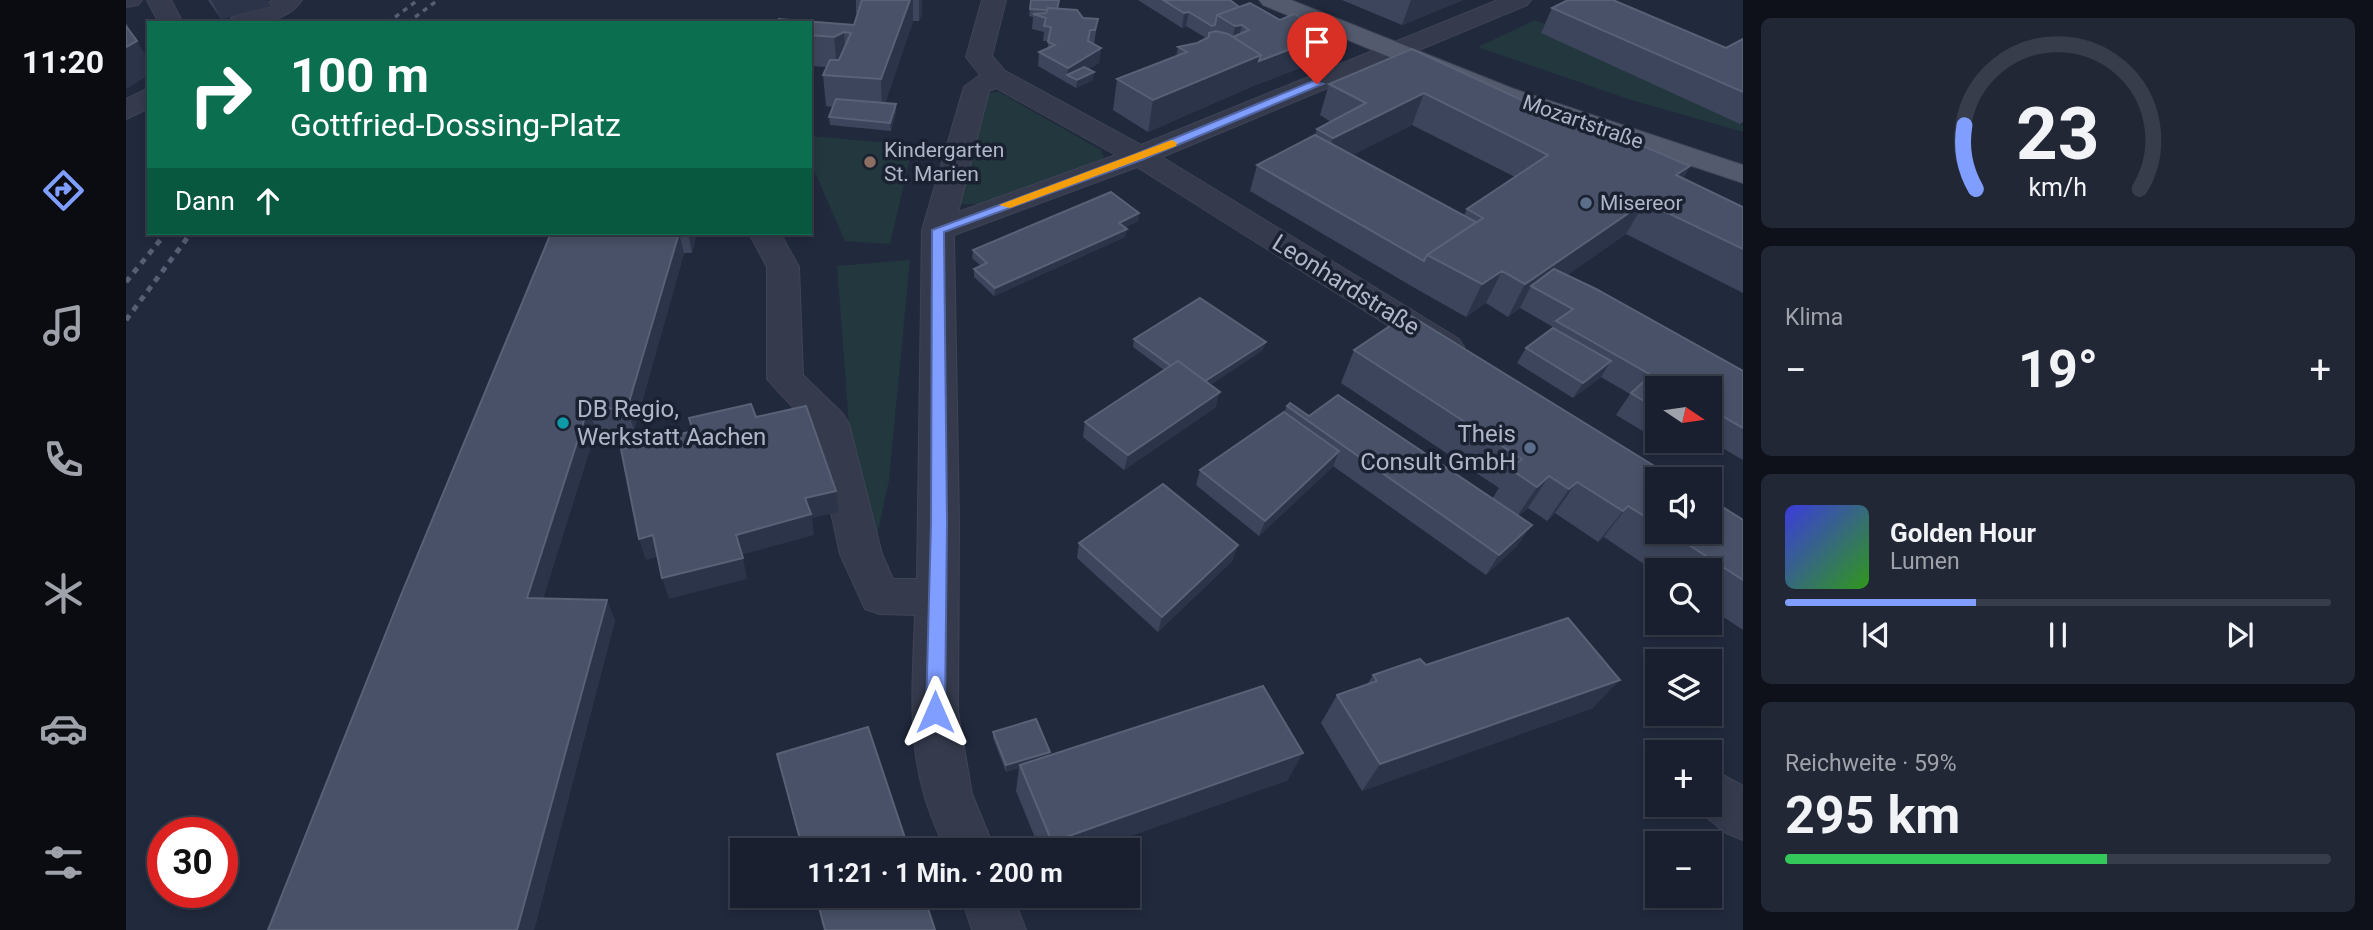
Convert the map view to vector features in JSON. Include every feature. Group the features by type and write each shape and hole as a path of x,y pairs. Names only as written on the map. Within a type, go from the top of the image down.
{"main road":[{"name":"Mozartstraße","path":"1271,0 1393,53 1620,136 1743,174"}],"street":[{"path":"159,0 170,21"},
{"path":"246,21 272,12 290,0"},
{"path":"965,838 948,794 940,757 935,712 938,230 977,87 996,77 979,57 994,0"},
{"path":"938,230 1140,156 1519,0"},
{"name":"Leonhardstraße","path":"996,77 1140,156 1473,363"},
{"path":"126,111 147,97"},
{"path":"766,235 783,267 785,379 830,425 861,554 880,596 937,598"},
{"path":"991,908 999,930"}],"shaded area":[{"path":"1535,20 1552,27 1542,33 1743,124 1743,132 1628,99 1478,47"},
{"path":"999,92 1101,150 1104,157 1096,165 983,204 961,204 953,195 983,94"},
{"path":"812,136 913,145 890,244 845,241 812,166"},
{"path":"910,260 889,480 877,536 850,438 837,266"}],"building":[{"path":"862,0 910,0 881,79 823,75 830,60 839,60 851,33 844,32 834,37 812,35 812,22 854,25"},
{"path":"1031,0 1059,0 1057,9 1047,10 1030,9"},
{"path":"1163,0 1230,0 1239,7 1217,15 1215,25 1212,26"},
{"path":"1568,0 1613,0 1726,48 1743,39 1743,92 1552,8"},
{"path":"1250,3 1280,20 1294,14 1330,34 1259,61 1261,55 1233,37 1249,30 1242,25 1235,26 1217,15"},
{"path":"1048,8 1077,10 1083,18 1098,19 1095,30 1090,30 1088,41 1101,48 1068,68 1039,52 1055,45 1048,42 1051,27 1044,26 1046,18 1033,14 1046,13"},
{"path":"126,26 137,41 126,47"},
{"path":"1216,31 1228,34 1261,55 1153,100 1117,79 1187,52 1178,47 1197,43"},
{"path":"1412,49 1605,139 1615,134 1690,166 1676,175 1743,207 1743,249 1645,202 1525,284 1502,271 1482,284 1427,255 1483,218 1467,209 1548,155 1424,93 1333,138 1317,129 1366,103 1329,84"},
{"path":"1084,67 1094,72 1077,80 1067,75"},
{"path":"836,99 896,104 890,123 829,117"},
{"path":"1315,135 1476,222 1427,255 1424,261 1257,165"},
{"path":"1111,192 1139,213 1119,223 1127,229 995,288 974,269 987,263 973,250"},
{"path":"550,235 678,235 627,409 588,408 527,598 607,600 517,930 268,930 401,595"},
{"path":"1554,269 1596,289 1743,371 1743,428 1722,416 1722,376 1650,376 1556,321 1573,309 1531,286"},
{"path":"1200,298 1266,342 1205,381 1178,361 1171,366 1134,339"},
{"path":"1408,314 1656,467 1645,467 1645,517 1628,506 1623,511 1577,482 1569,489 1549,476 1537,487 1510,469 1522,459 1354,350"},
{"path":"1553,328 1611,361 1583,383 1526,348"},
{"path":"1178,361 1220,392 1128,455 1085,422"},
{"path":"1645,380 1645,402 1631,393"},
{"path":"1338,395 1532,525 1499,555 1287,406 1290,403 1309,416"},
{"path":"751,404 756,417 806,406 836,491 805,498 811,514 736,535 743,558 662,578 653,535 639,539 621,449 693,431 689,418"},
{"path":"1284,412 1339,451 1265,521 1200,470"},
{"path":"1163,484 1238,545 1162,617 1079,543"},
{"path":"1722,507 1743,520 1743,580 1722,566 1722,558 1709,558 1688,544 1722,544"},
{"path":"1568,618 1620,680 1380,764 1337,695 1377,681 1373,675 1420,659 1426,665"},
{"path":"1263,686 1303,753 1063,838 1050,838 1020,765"},
{"path":"1036,719 1050,752 1006,765 993,732"},
{"path":"868,727 905,838 800,838 777,754"},
{"path":"819,908 928,908 935,930 825,930"}],"railway":[{"path":"390,21 418,0"},
{"path":"410,21 438,0"},
{"path":"126,282 164,235"},
{"path":"126,320 190,235"}],"slow traffic":[{"path":"1005,205 1172,143"}],"place":[{"name":"Kindergarten St. Marien","path":"870,162"},
{"name":"Misereor","path":"1586,203"},
{"name":"DB Regio, Werkstatt Aachen","path":"563,423"},
{"name":"Theis Consult GmbH","path":"1530,448"}],"route":[{"path":"935,712 939,523 938,230 1140,156 1317,84"}]}
